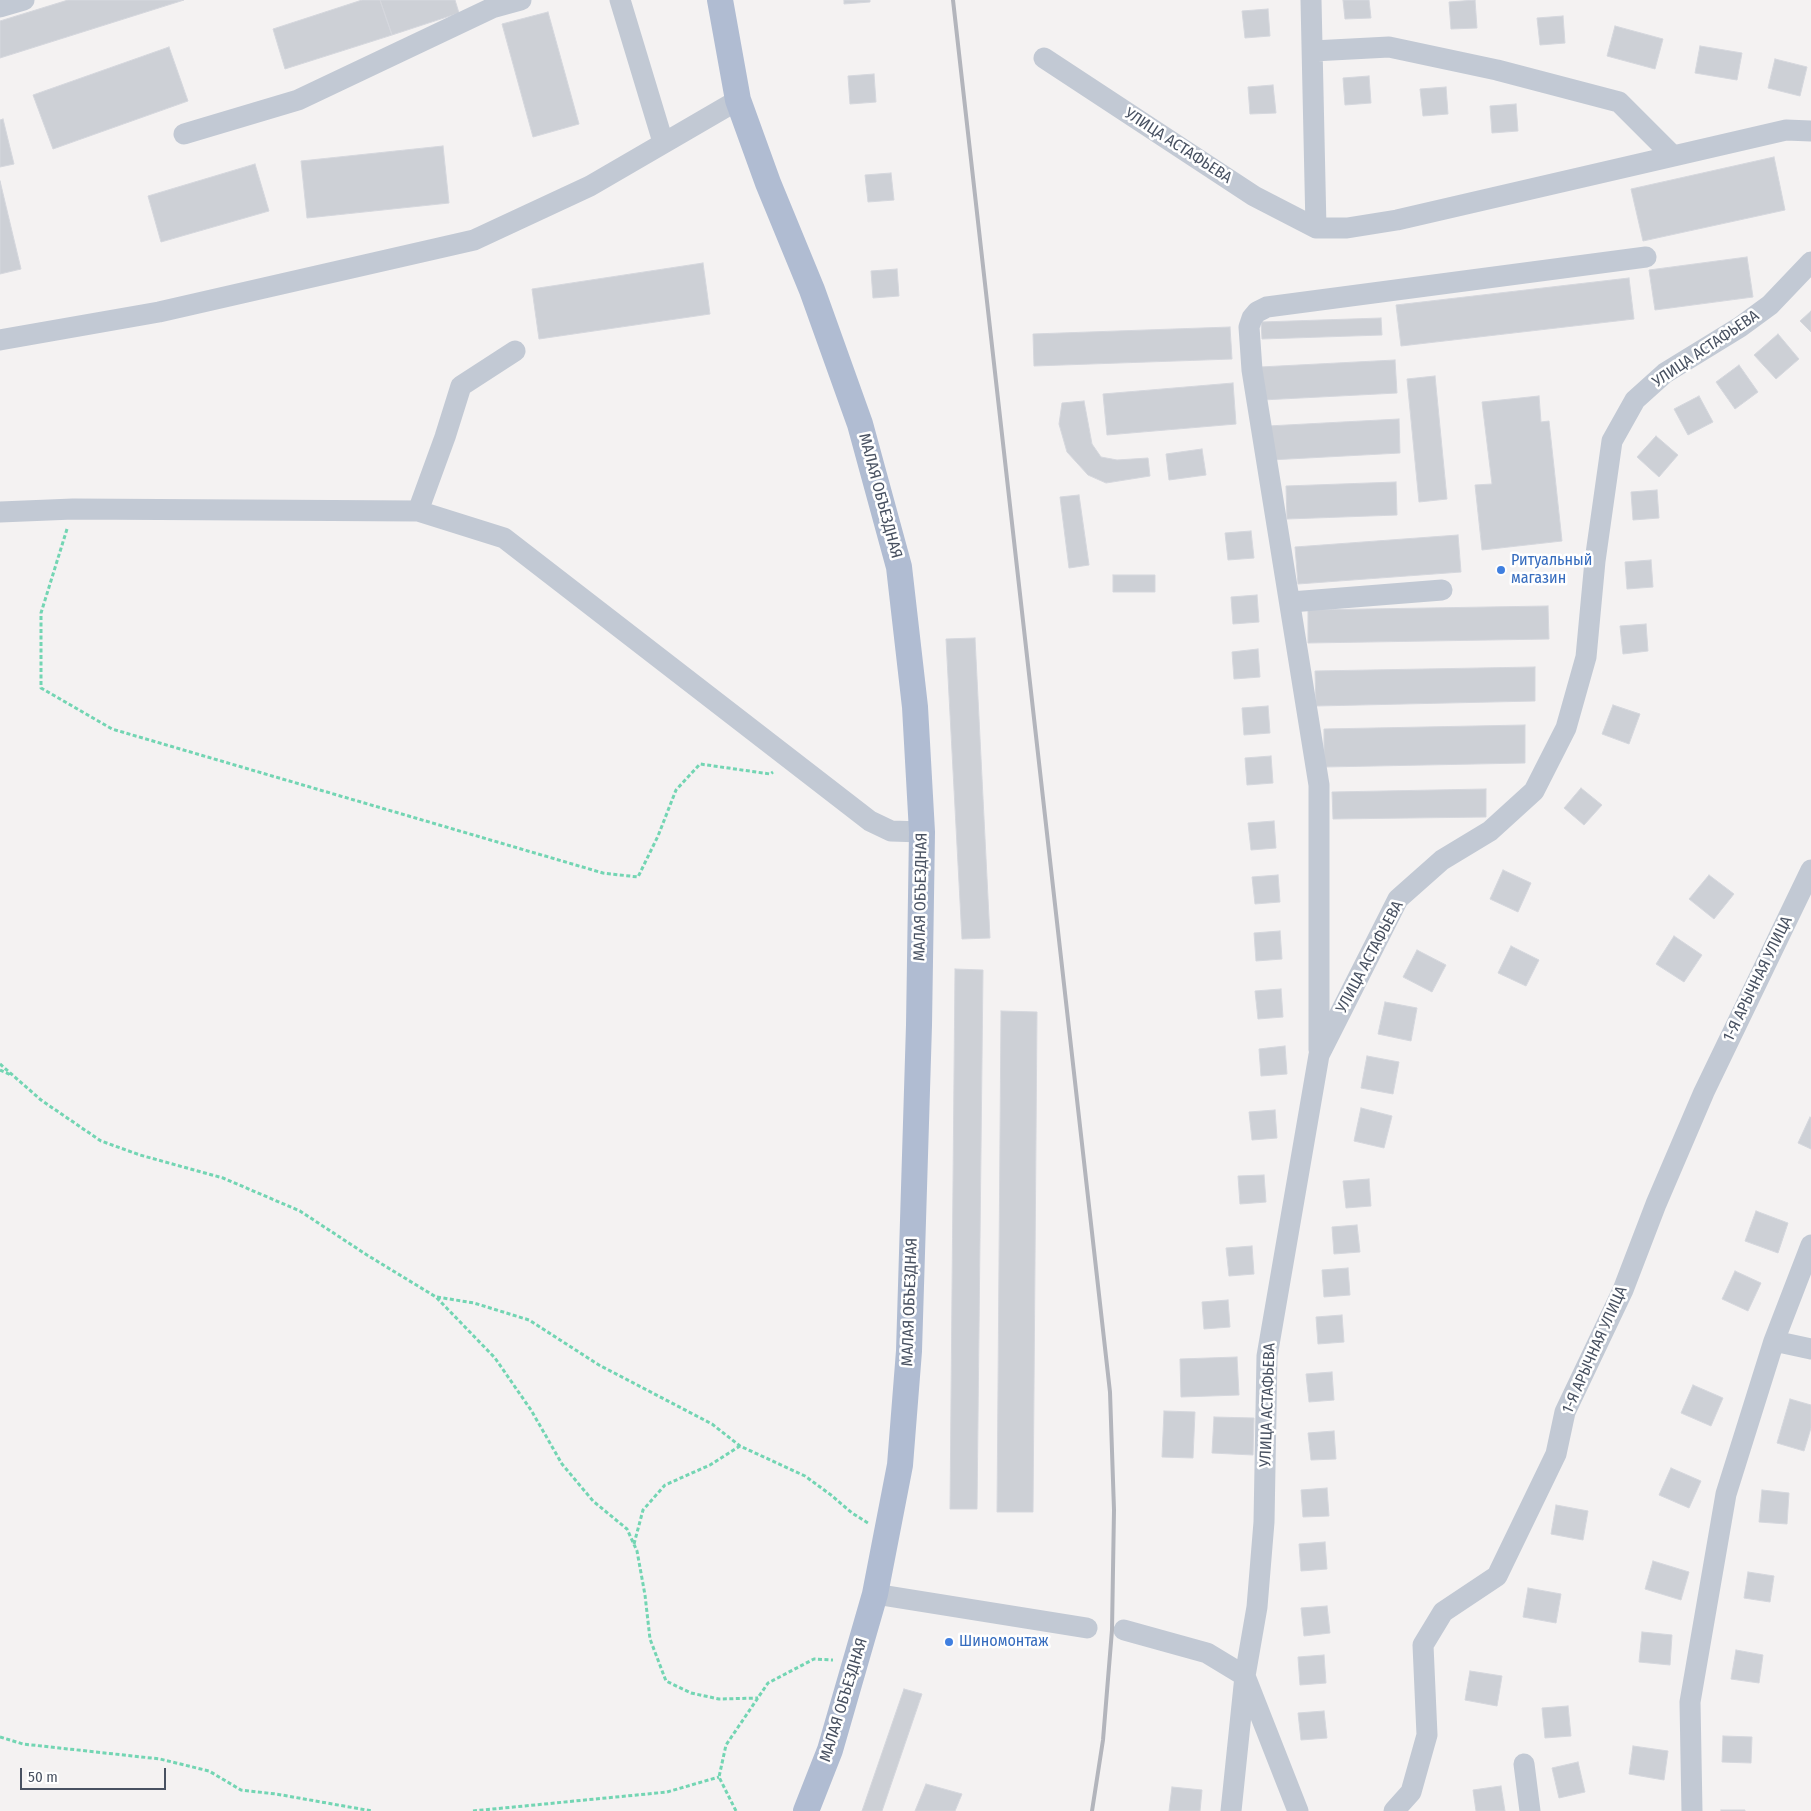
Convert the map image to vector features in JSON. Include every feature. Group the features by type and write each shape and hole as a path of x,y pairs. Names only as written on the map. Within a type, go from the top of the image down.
{"main road":[{"name":"МАЛАЯ ОБЪЕЗДНАЯ","path":"720,0 738,100 768,183 812,290 860,424 899,567 915,707 922,832 909,1350 900,1465 875,1594 830,1750 806,1811"}],"street":[{"path":"0,8 24,0"},
{"path":"184,134 298,100 492,8 521,0"},
{"path":"620,0 663,142"},
{"path":"1311,0 1316,228"},
{"path":"1313,51 1389,47 1496,70 1620,102 1672,155"},
{"name":"УЛИЦА АСТАФЬЕВА","path":"1044,58 1254,196 1316,228 1348,228 1397,220 1786,130 1811,131"},
{"path":"0,340 159,312 474,240 590,186 738,100"},
{"path":"1319,1055 1319,785 1291,602 1252,370 1249,327 1252,318 1257,312 1267,307 1646,257"},
{"name":"УЛИЦА АСТАФЬЕВА","path":"1231,1811 1244,1676 1257,1607 1264,1522 1266,1356 1319,1055 1398,900 1442,860 1490,832 1534,792 1566,728 1586,657 1595,561 1612,441 1635,400 1665,373 1740,328 1770,305 1811,262"},
{"path":"418,511 461,386 515,352"},
{"path":"0,512 73,509 418,511 504,538 870,821 891,831 922,832"},
{"path":"1291,602 1442,590"},
{"name":"1-Я АРЫЧНАЯ УЛИЦА","path":"1394,1811 1411,1792 1427,1735 1423,1645 1442,1612 1497,1576 1556,1454 1565,1412 1623,1290 1656,1204 1704,1092 1811,870"},
{"path":"1692,1811 1690,1702 1726,1494 1774,1341 1811,1245"},
{"path":"1774,1341 1811,1349"},
{"path":"875,1594 1087,1628"},
{"path":"1124,1630 1207,1653 1244,1676 1298,1811"},
{"path":"1524,1764 1530,1811"}],"path":[{"path":"73,509 41,614 41,688 112,729 603,873 638,877 658,836 676,790 700,764 770,774 789,760"},
{"path":"0,1064 41,1100 101,1141 140,1155 223,1178 300,1211 436,1297 496,1358 531,1410 562,1464 593,1501 627,1529 637,1551 646,1595 650,1639 666,1680 691,1693 719,1699 758,1698"},
{"path":"0,1070 15,1076"},
{"path":"436,1297 474,1303 529,1320 599,1365 712,1424 740,1446 805,1476 852,1513 887,1535"},
{"path":"634,1545 643,1510 665,1485 710,1465 740,1446"},
{"path":"736,1811 719,1777 726,1745 768,1683 814,1659 856,1661"},
{"path":"0,1737 23,1744 160,1759 209,1771 241,1790 276,1794 372,1811"},
{"path":"473,1811 667,1792 719,1777"}],"building":[{"path":"68,0 184,0 0,58 0,21"},
{"path":"362,0 380,0 392,35 285,69 273,29"},
{"path":"380,0 455,0 459,13 392,35"},
{"path":"844,0 870,0 870,2 844,4"},
{"path":"1343,0 1369,0 1371,18 1345,19"},
{"path":"1475,0 1477,28 1451,29 1449,2"},
{"path":"1268,9 1270,36 1245,38 1242,11"},
{"path":"548,12 579,124 533,137 502,24"},
{"path":"1563,16 1565,43 1540,45 1537,18"},
{"path":"1615,26 1663,39 1655,69 1607,56"},
{"path":"1700,46 1742,53 1737,80 1695,73"},
{"path":"169,47 188,101 53,149 33,95"},
{"path":"1775,59 1807,67 1800,96 1768,88"},
{"path":"874,74 876,102 850,104 848,76"},
{"path":"1369,76 1371,103 1345,105 1343,78"},
{"path":"1273,85 1276,113 1250,114 1248,87"},
{"path":"1446,87 1448,114 1423,116 1420,89"},
{"path":"1516,104 1518,131 1492,133 1490,106"},
{"path":"3,119 14,164 0,167 0,120"},
{"path":"443,146 449,203 307,218 301,161"},
{"path":"1774,157 1785,210 1643,241 1631,189"},
{"path":"255,164 269,211 161,242 148,196"},
{"path":"891,173 894,200 868,202 865,175"},
{"path":"0,181 21,269 0,274"},
{"path":"1747,257 1753,297 1655,310 1649,270"},
{"path":"703,263 710,314 539,339 532,289"},
{"path":"897,269 899,296 873,298 871,271"},
{"path":"1629,278 1634,319 1401,346 1396,305"},
{"path":"1811,311 1811,332 1800,321"},
{"path":"1381,318 1382,335 1262,339 1261,322"},
{"path":"1230,327 1232,359 1034,366 1033,334"},
{"path":"1778,334 1799,359 1776,379 1754,355"},
{"path":"1395,360 1397,393 1262,400 1260,367"},
{"path":"1739,365 1758,392 1735,409 1716,382"},
{"path":"1435,376 1447,499 1419,502 1407,379"},
{"path":"1233,383 1236,424 1107,435 1103,394"},
{"path":"1539,396 1541,422 1549,421 1562,541 1482,550 1475,485 1492,484 1482,402"},
{"path":"1699,396 1713,422 1688,435 1674,409"},
{"path":"1084,401 1092,444 1101,457 1117,460 1148,458 1150,476 1106,483 1088,475 1067,452 1059,424 1062,403"},
{"path":"1399,419 1400,453 1270,460 1268,426"},
{"path":"1656,436 1678,455 1659,477 1637,457"},
{"path":"1202,449 1206,475 1169,480 1166,454"},
{"path":"1396,482 1397,515 1287,519 1286,486"},
{"path":"1657,490 1659,518 1633,520 1631,492"},
{"path":"1079,495 1089,565 1069,568 1060,497"},
{"path":"1251,531 1254,558 1228,560 1225,533"},
{"path":"1458,535 1461,572 1298,584 1295,547"},
{"path":"1651,560 1653,587 1627,589 1625,562"},
{"path":"1113,575 1155,575 1155,592 1113,592"},
{"path":"1257,595 1259,622 1233,624 1231,597"},
{"path":"1548,606 1549,639 1308,643 1308,610"},
{"path":"1646,624 1648,651 1623,654 1620,626"},
{"path":"975,638 990,938 962,939 946,639"},
{"path":"1258,649 1260,677 1234,679 1232,652"},
{"path":"1535,667 1535,701 1316,706 1315,671"},
{"path":"1613,705 1640,714 1629,744 1602,734"},
{"path":"1268,706 1270,733 1244,735 1242,708"},
{"path":"1525,725 1525,763 1324,767 1324,729"},
{"path":"1271,756 1273,783 1247,785 1245,758"},
{"path":"1581,788 1602,805 1584,825 1564,808"},
{"path":"1486,789 1486,817 1333,819 1332,792"},
{"path":"1274,821 1276,848 1251,850 1248,823"},
{"path":"1503,870 1531,883 1518,912 1490,899"},
{"path":"1278,875 1280,902 1255,904 1252,877"},
{"path":"1709,875 1734,894 1714,919 1689,899"},
{"path":"1280,931 1282,959 1256,961 1254,933"},
{"path":"1674,936 1702,955 1684,982 1656,964"},
{"path":"1511,946 1539,960 1526,986 1498,973"},
{"path":"1417,950 1446,965 1432,992 1403,977"},
{"path":"955,969 983,970 977,1509 950,1509"},
{"path":"1281,989 1283,1017 1258,1019 1255,991"},
{"path":"1385,1002 1417,1008 1411,1041 1378,1034"},
{"path":"1001,1011 1037,1012 1033,1512 997,1512"},
{"path":"1285,1046 1287,1074 1261,1076 1259,1049"},
{"path":"1367,1056 1399,1062 1393,1094 1361,1088"},
{"path":"1361,1108 1392,1116 1384,1148 1354,1141"},
{"path":"1275,1110 1277,1138 1252,1140 1249,1112"},
{"path":"1811,1118 1811,1149 1798,1143"},
{"path":"1264,1175 1266,1202 1240,1204 1238,1176"},
{"path":"1369,1179 1371,1206 1346,1208 1343,1181"},
{"path":"1756,1211 1788,1223 1778,1253 1745,1241"},
{"path":"1357,1225 1360,1252 1334,1254 1332,1227"},
{"path":"1252,1246 1254,1274 1229,1276 1226,1248"},
{"path":"1348,1268 1350,1295 1324,1297 1322,1270"},
{"path":"1735,1271 1761,1283 1748,1311 1722,1299"},
{"path":"1228,1300 1230,1327 1204,1329 1202,1302"},
{"path":"1342,1315 1344,1342 1318,1344 1316,1317"},
{"path":"1237,1357 1239,1395 1181,1397 1180,1359"},
{"path":"1332,1372 1334,1400 1309,1402 1306,1374"},
{"path":"1693,1385 1723,1398 1711,1426 1681,1413"},
{"path":"1790,1399 1811,1405 1811,1428 1804,1451 1777,1443"},
{"path":"1164,1411 1195,1412 1193,1458 1162,1457"},
{"path":"1214,1417 1254,1418 1253,1455 1212,1453"},
{"path":"1334,1431 1336,1459 1311,1460 1308,1433"},
{"path":"1671,1468 1701,1481 1689,1508 1659,1495"},
{"path":"1327,1488 1329,1516 1303,1517 1301,1490"},
{"path":"1762,1490 1789,1493 1787,1524 1759,1522"},
{"path":"1556,1505 1588,1511 1583,1540 1551,1534"},
{"path":"1325,1542 1327,1569 1301,1571 1299,1544"},
{"path":"1653,1561 1689,1572 1681,1600 1645,1589"},
{"path":"1748,1572 1774,1576 1770,1602 1744,1598"},
{"path":"1528,1588 1561,1594 1556,1623 1523,1617"},
{"path":"1327,1606 1330,1633 1304,1636 1301,1608"},
{"path":"1642,1632 1672,1635 1670,1665 1639,1662"},
{"path":"1736,1650 1763,1655 1759,1683 1731,1679"},
{"path":"1324,1655 1326,1683 1300,1685 1298,1657"},
{"path":"1470,1671 1502,1676 1497,1706 1465,1700"},
{"path":"904,1689 922,1694 882,1811 862,1811"},
{"path":"1568,1706 1571,1736 1545,1738 1542,1708"},
{"path":"1324,1711 1327,1738 1301,1740 1298,1713"},
{"path":"1723,1736 1752,1737 1751,1763 1722,1762"},
{"path":"1633,1746 1668,1751 1664,1780 1629,1774"},
{"path":"1578,1762 1585,1792 1559,1798 1552,1768"},
{"path":"926,1784 962,1794 955,1811 915,1811"},
{"path":"1501,1786 1505,1811 1476,1811 1473,1790"},
{"path":"1172,1787 1202,1790 1200,1811 1169,1811"},
{"path":"1745,1810 1745,1811 1721,1811"}],"railway":[{"path":"953,0 1110,1392 1114,1510 1112,1630 1103,1740 1092,1811"}],"place":[{"name":"Ритуальный магазин","path":"1501,570"},
{"name":"Шиномонтаж","path":"949,1642"}]}
